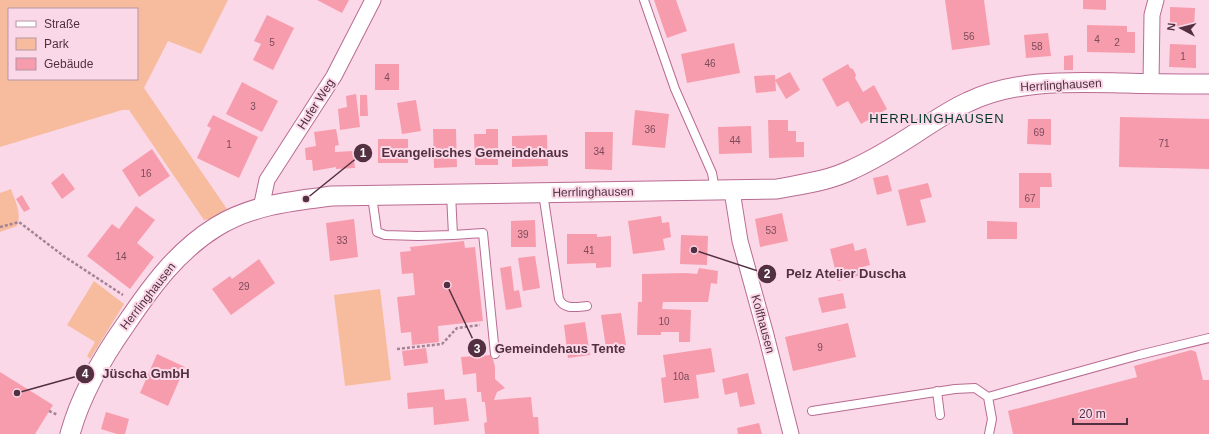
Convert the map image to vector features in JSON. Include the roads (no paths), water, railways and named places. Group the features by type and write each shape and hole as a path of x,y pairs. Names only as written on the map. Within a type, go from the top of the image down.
{"street":[{"name":"Hufer Weg","path":"261,208 267,180 334,76 373,0"},
{"path":"1151,84 1152,15 1156,0"},
{"name":"Herrlinghausen","path":"70,434 87,388 116,338 154,284 168,267 195,242 216,227 246,212 284,202 332,196 777,189 826,180 844,173 904,141 969,102 999,91 1024,86 1055,83 1088,82 1209,84"},
{"name":"Kolfhausen","path":"723,191 740,242 766,335 791,434"}],"lane":[{"path":"644,0 675,89 712,173 723,191"},
{"path":"543,193 559,299 564,306 587,306"},
{"path":"451,194 453,235"},
{"path":"372,196 377,232 385,235 418,236 483,233 496,354"},
{"path":"988,397 1139,355 1209,338"},
{"path":"812,411 955,388 975,388 988,397 992,419 989,434"},
{"path":"937,391 940,415"}],"place":[{"name":"Evangelisches Gemeindehaus","path":"306,199"},
{"name":"Pelz Atelier Duscha","path":"694,250"},
{"name":"Gemeindehaus Tente","path":"447,285"},
{"name":"Jüscha GmbH","path":"17,393"}],"district":[{"name":"HERRLINGHAUSEN","path":"937,118"}]}
